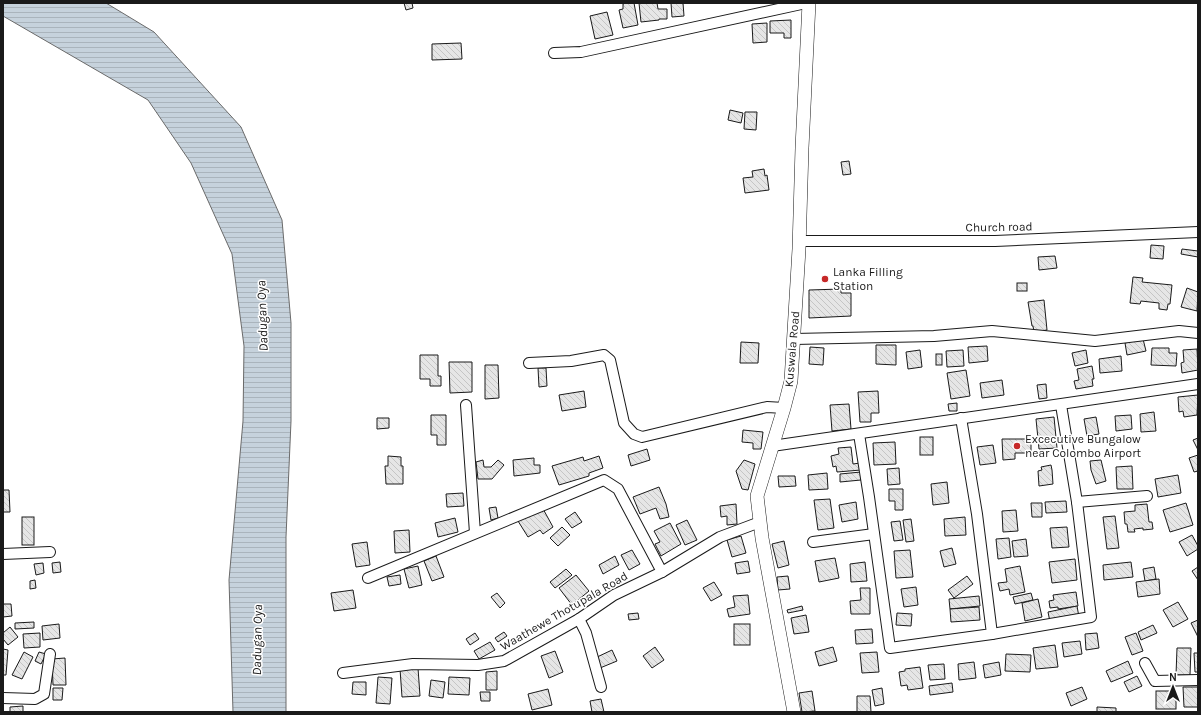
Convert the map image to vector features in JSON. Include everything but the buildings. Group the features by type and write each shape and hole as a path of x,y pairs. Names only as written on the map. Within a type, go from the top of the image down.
{"street":[{"path":"554,53 581,52 806,3"},
{"name":"Kuswala Road","path":"794,712 760,522 757,496 791,381 800,241 802,148 809,3"},
{"name":"Church road","path":"800,241 995,241 1198,232"},
{"path":"794,339 934,336 992,331 1095,341 1179,331 1198,334"},
{"path":"528,363 571,361 604,355 610,360 624,423 634,434 642,437 768,407 784,408"},
{"path":"772,446 1198,384"},
{"path":"466,405 474,533"},
{"path":"859,434 890,648 992,634 1091,617 1077,502 1061,405"},
{"path":"962,418 977,514 992,634"},
{"path":"368,578 604,480 618,489 662,572"},
{"path":"1077,502 1147,496"},
{"name":"Waathewe Thotupala Road","path":"343,673 413,664 478,664 504,661 578,619 614,595 662,572 720,537 760,522"},
{"path":"813,542 874,534"},
{"path":"3,554 50,552"},
{"path":"578,619 586,633 601,687"},
{"path":"3,698 35,699 44,694 50,654"},
{"path":"1145,663 1155,681 1198,680"}],"water":[{"name":"Dadugan Oya","path":"3,3 106,3 154,32 241,127 282,220 291,323 291,421 286,537 286,712 233,712 229,580 243,421 244,346 232,254 191,163 148,100 3,16"}],"place":[{"name":"Lanka Filling Station","path":"825,279"},
{"name":"Excecutive Bungalow near Colombo Airport","path":"1017,446"}]}
